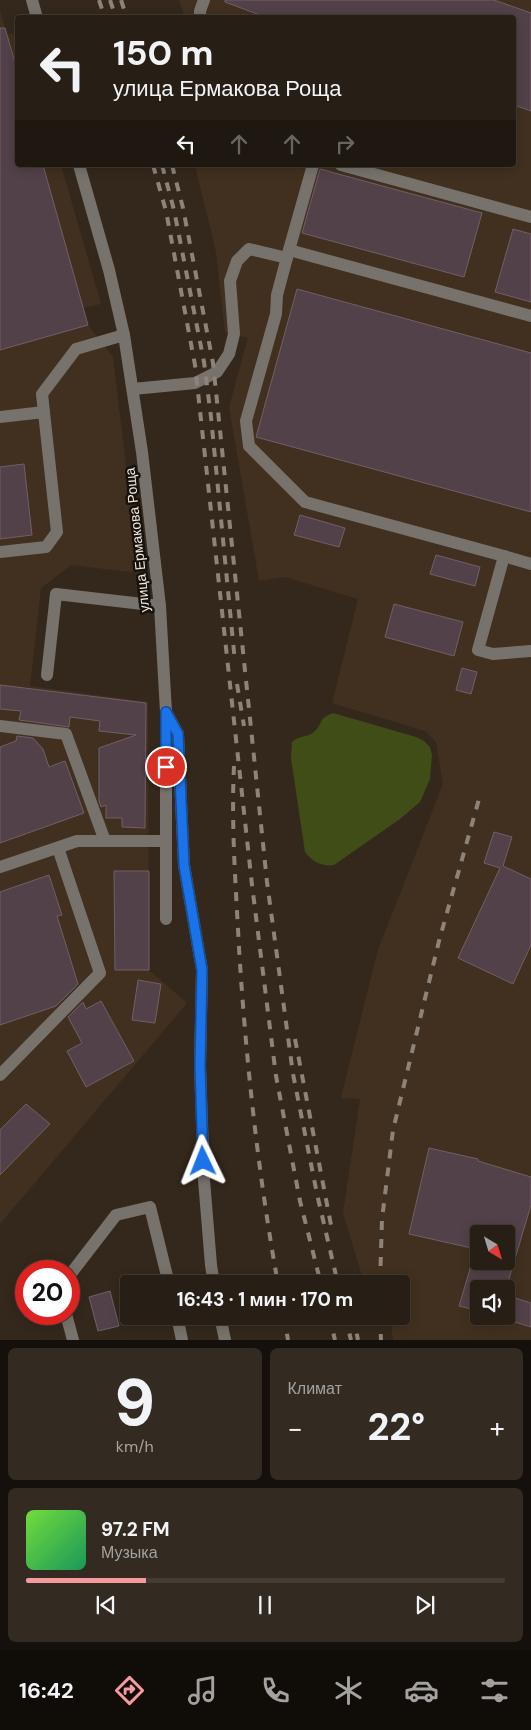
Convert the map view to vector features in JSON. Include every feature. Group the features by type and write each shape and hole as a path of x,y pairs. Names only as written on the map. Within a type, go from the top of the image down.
{"street":[{"path":"32,0 36,15"},
{"path":"200,15 204,0"},
{"name":"улица Ермакова Роща","path":"80,167 108,270 124,336 134,389 160,606 166,712 166,919"},
{"path":"312,167 277,295 276,314 246,420 249,446 305,502 531,564"},
{"path":"348,167 531,217"},
{"path":"134,389 195,383 217,372 229,354 234,334 230,281 237,261 249,249 288,254 531,316"},
{"path":"0,552 46,547 57,532 42,394 76,349 124,336"},
{"path":"0,417 44,412"},
{"path":"504,556 478,650 493,654 531,651"},
{"path":"47,675 56,594 160,606"},
{"path":"166,712 178,734 184,865 202,970 200,1066 204,1180 213,1275"},
{"path":"0,726 66,734 105,841"},
{"path":"0,867 76,842 166,841"},
{"path":"0,1075 100,973 58,848"},
{"path":"80,1262 116,1215 150,1207 167,1275"},
{"path":"69,1325 73,1340"},
{"path":"178,1325 182,1340"},
{"path":"222,1325 225,1340"}],"shaded area":[{"path":"179,0 531,0 531,1340 393,1340 391,1326 361,1326 410,1325 410,1275 362,1275 343,1213 360,1099 341,1098 378,950 443,784 436,742 425,731 332,703 358,599 285,577 259,581 229,407 248,338 225,332 216,252 195,167 516,167 516,15 184,15"},
{"path":"0,11 7,35 15,33 15,167 62,167 101,304 83,308 88,325 113,357 139,573 71,565 41,588 30,686 148,702 149,970 187,1003 0,1224"}],"green space":[{"path":"333,713 416,737 430,747 432,755 430,779 420,802 400,819 334,865 325,865 318,863 305,852 291,758 292,742 314,732 323,719"}],"building":[{"path":"225,0 494,0 531,13 531,111 516,106 516,15 260,15 225,2"},
{"path":"0,28 5,28 15,63 15,167 44,167 88,325 0,350"},
{"path":"320,169 482,213 464,277 302,233"},
{"path":"513,229 531,234 531,302 495,292"},
{"path":"297,289 531,353 531,512 256,437"},
{"path":"24,464 32,535 0,539 0,467"},
{"path":"300,515 345,528 339,547 294,535"},
{"path":"436,555 480,567 475,586 430,574"},
{"path":"394,604 463,622 454,656 385,637"},
{"path":"462,668 477,672 471,694 456,690"},
{"path":"0,685 146,703 145,828 122,827 122,818 106,818 106,805 101,807 99,801 99,748 136,735 99,731 100,721 70,717 69,727 19,720 21,711 0,709"},
{"path":"17,736 33,738 43,749 49,767 65,761 84,813 0,843 0,747 16,741"},
{"path":"494,832 512,837 503,866 531,879 531,945 513,984 458,958 500,868 484,863"},
{"path":"114,871 149,871 149,970 115,970"},
{"path":"49,875 62,915 57,916 78,984 56,1006 0,1025 0,892"},
{"path":"138,980 161,984 155,1023 132,1020"},
{"path":"101,1001 134,1061 86,1087 67,1051 82,1043 68,1017 83,1002 86,1009"},
{"path":"26,1104 50,1124 0,1175 0,1130"},
{"path":"429,1148 478,1159 478,1161 531,1177 531,1205 515,1259 515,1225 470,1225 470,1248 409,1234"},
{"path":"470,1269 512,1270 509,1280 470,1280 470,1309 459,1306"},
{"path":"110,1291 119,1326 98,1331 89,1297"},
{"path":"515,1298 531,1303 531,1327 515,1322"}],"railway":[{"path":"99,0 104,15"},
{"path":"110,0 115,15"},
{"path":"121,0 126,15"},
{"path":"154,167 166,211 195,365 252,885 276,1076 300,1201 319,1275"},
{"path":"163,167 174,210 204,362 235,662"},
{"path":"173,167 183,208 213,363 267,882 293,1074 317,1194 336,1275"},
{"path":"237,684 244,726"},
{"path":"234,766 234,857 245,1033 259,1159 276,1275"},
{"path":"380,1275 382,1219 393,1130 439,941 481,792"},
{"path":"295,1039 331,1225"},
{"path":"286,1325 288,1340"},
{"path":"331,1325 335,1340"},
{"path":"347,1325 351,1340"},
{"path":"355,1325 358,1340"},
{"path":"380,1325 381,1340"}],"route":[{"path":"166,767 166,712 178,734 184,865 202,970 200,1066 203,1161"}]}
